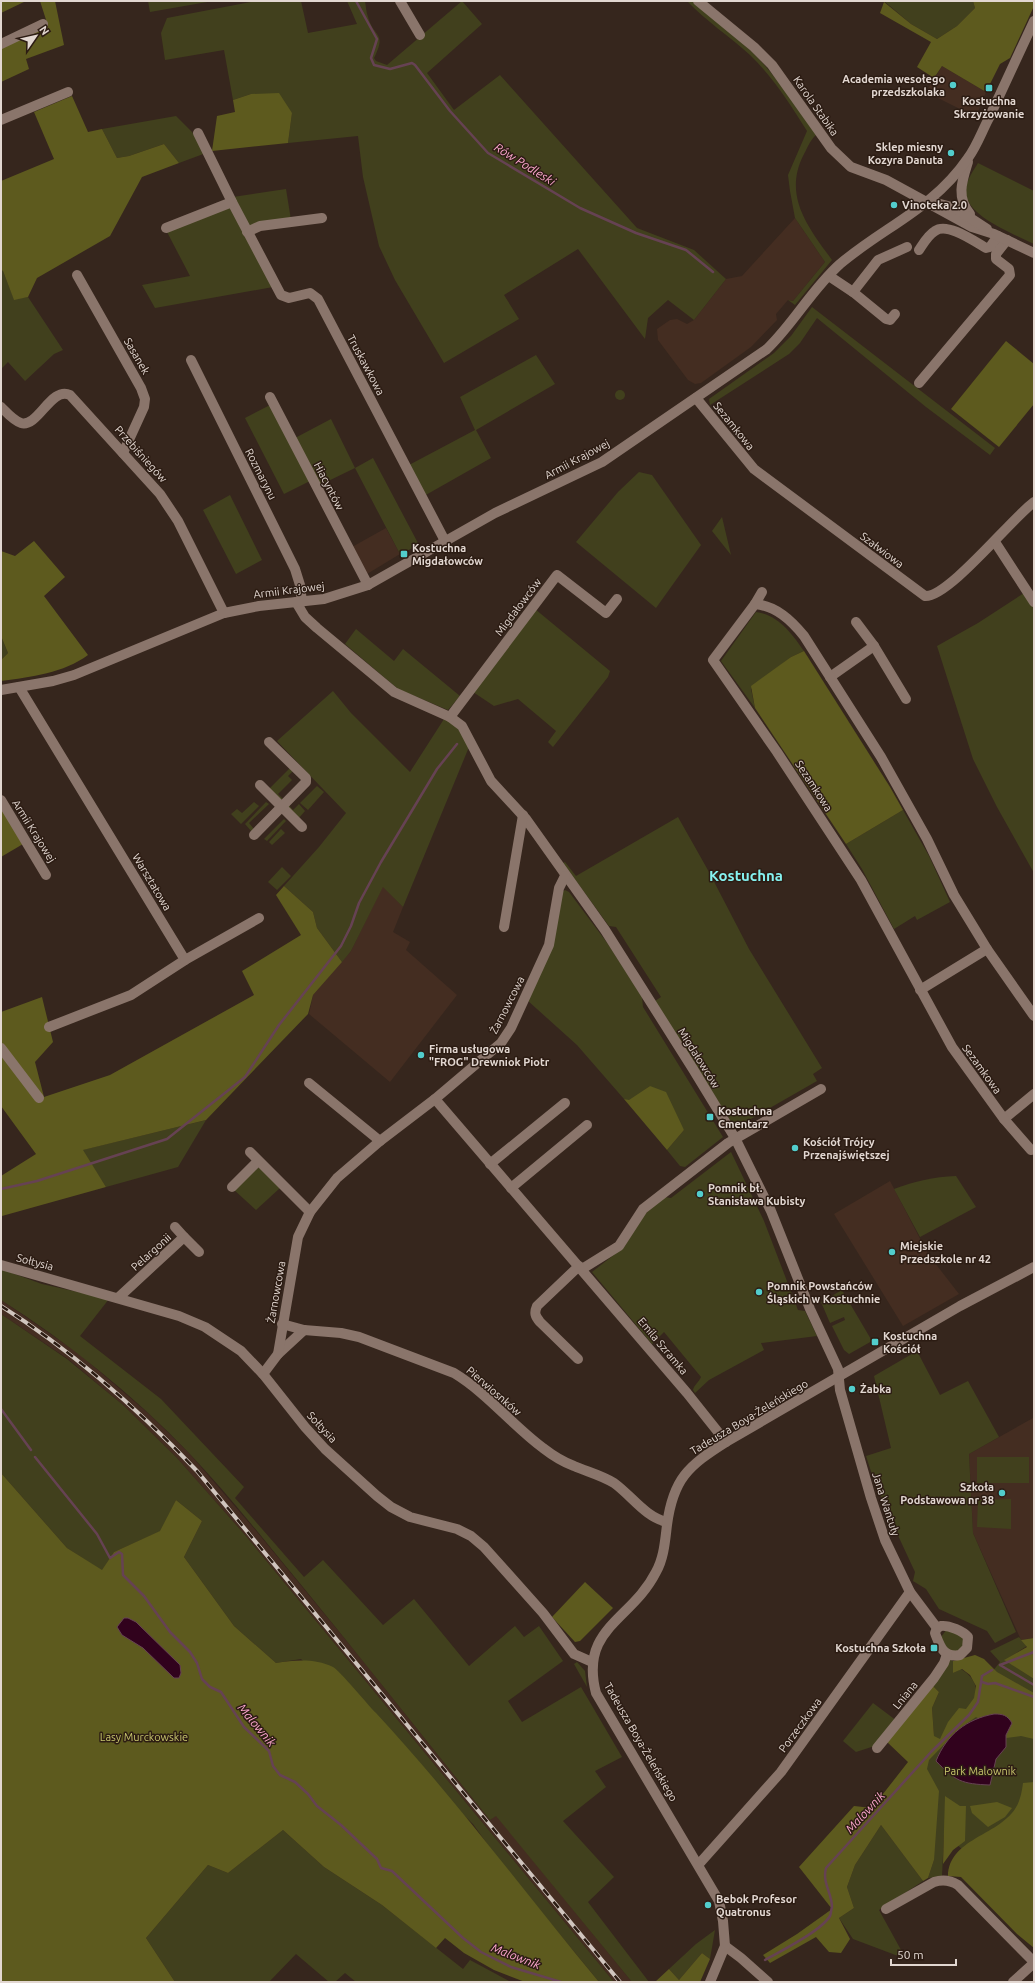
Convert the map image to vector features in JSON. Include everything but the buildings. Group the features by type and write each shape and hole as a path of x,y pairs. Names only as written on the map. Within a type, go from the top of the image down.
{"street":[{"path":"400,1 420,35"},
{"name":"Karola Stabika","path":"698,1 754,47 772,65 841,160 851,167 886,180 929,202"},
{"name":"Armii Krajowej","path":"1,690 19,688 74,675 224,613 259,606 299,602 335,596 368,584 495,513 602,462 767,349 829,276 854,253 929,202 949,182 968,158 1034,21"},
{"path":"1,44 43,24"},
{"path":"1,120 68,92"},
{"name":"Truskawkowa","path":"198,133 247,232 281,295 289,298 310,293 318,299 445,541"},
{"path":"968,158 960,194 963,204 974,218"},
{"path":"166,228 232,202"},
{"path":"929,202 953,207 974,218 1000,237"},
{"path":"929,202 972,226 1034,253"},
{"path":"247,232 260,226 322,218"},
{"path":"918,250 933,231 939,228 955,231 986,248 990,247 1000,237"},
{"path":"919,383 1010,276 1009,269 996,259 1000,237"},
{"path":"853,292 878,260 907,247"},
{"name":"Sasanek","path":"77,275 135,375 145,399 144,407 123,453"},
{"path":"829,276 853,292 886,319 890,320 895,314"},
{"name":"Rozmarynu","path":"190,360 295,569 300,585 299,602"},
{"name":"Przebiśniegów","path":"1,407 19,423 24,424 32,420 59,394 66,393 70,396 160,494 167,504 224,613"},
{"name":"Hiacyntów","path":"270,397 368,584"},
{"name":"Sezamkowa","path":"696,398 754,469"},
{"name":"Szałwiowa","path":"754,469 925,596 933,595 956,578 995,542 1010,523 1034,502"},
{"path":"995,542 1034,602"},
{"name":"Migdałowców","path":"450,717 557,575 606,613 617,599"},
{"name":"Sezamkowa","path":"762,592 755,604 713,660 777,752 862,880 952,1047 1004,1119 1032,1150"},
{"name":"Migdałowców","path":"299,602 305,617 394,692 450,717 462,726 494,786 523,816 605,930 735,1138 771,1211 810,1309 835,1358 839,1376"},
{"path":"755,604 766,606 793,622 804,636 881,757 927,839 954,895 987,949 1034,1016"},
{"path":"856,622 874,646 906,699"},
{"path":"830,677 874,646"},
{"name":"Warsztatowa","path":"19,688 185,960"},
{"path":"254,835 306,782 306,778 269,742"},
{"path":"260,785 302,827"},
{"name":"Armii Krajowej","path":"1,800 46,874"},
{"path":"504,927 523,816"},
{"name":"Żarnowcowa","path":"263,1374 278,1354 298,1237 310,1212 337,1178 380,1141 435,1098 501,1043 511,1028 549,945 559,888 565,876"},
{"path":"49,1027 132,995 185,960 259,918"},
{"path":"920,990 987,949"},
{"path":"1,1048 40,1098"},
{"path":"309,1083 380,1141"},
{"path":"578,1359 540,1322 534,1311 537,1306 581,1267 619,1246 643,1209 735,1138 821,1089"},
{"path":"1004,1119 1034,1094"},
{"name":"Emila Szramka","path":"435,1098 490,1164 581,1267 717,1429 726,1442"},
{"path":"490,1164 565,1103"},
{"path":"511,1188 587,1125"},
{"path":"250,1152 310,1212"},
{"path":"232,1187 258,1161"},
{"path":"175,1227 184,1238"},
{"name":"Pelargonii","path":"118,1298 184,1238 199,1252"},
{"name":"Sołtysia","path":"1,1265 180,1316 205,1327 241,1351 263,1374 305,1428 325,1449 376,1496 391,1507 410,1517 457,1529 471,1536 484,1548 543,1613 574,1654 592,1662"},
{"name":"Tadeusza Boya-Żeleńskiego","path":"710,1982 724,1946 723,1921 719,1901 699,1864 596,1693 593,1680 592,1662 595,1650 603,1636 638,1597 655,1574 663,1551 670,1504 683,1477 694,1463 726,1442 960,1306 1034,1267"},
{"name":"Pierwiosnków","path":"282,1324 304,1330 341,1333 359,1337 454,1373 468,1382 523,1433 544,1449 574,1466 609,1480 622,1489 649,1515 667,1522"},
{"path":"278,1354 304,1330"},
{"name":"Jana Wantuły","path":"839,1376 840,1390 871,1498 895,1563 910,1592 937,1628 935,1633 940,1646 947,1654"},
{"name":"Porzeczkowa","path":"699,1864 781,1772 910,1592"},
{"path":"937,1628 946,1626 966,1635 969,1639 967,1648 960,1655 947,1654"},
{"name":"Lniana","path":"877,1748 934,1678 944,1663 947,1654"},
{"path":"886,1909 934,1882 940,1880 951,1881 958,1885 1034,1963 1013,1982"},
{"path":"724,1946 741,1958 768,1982"}],"shaded area":[{"name":"Academia wesołego przedszkolaka","path":"942,66 986,92 976,117 926,92"},
{"path":"795,218 825,262 793,301 788,300 776,314 777,320 751,347 701,383 695,384 688,380 658,340 657,329 670,320 677,319 687,324 694,320 726,279 742,276"},
{"path":"386,528 400,554 367,574 352,547"},
{"path":"383,886 403,907 393,932 410,942 406,950 457,995 390,1082 309,1014 313,995 351,951"},
{"name":"Miejskie Przedszkole nr 42","path":"890,1181 928,1254 959,1294 903,1326 834,1214"},
{"path":"1,1300 78,1353 149,1414 189,1453 257,1532 359,1656 490,1820 496,1815 632,1982 614,1982 245,1535 177,1458 123,1405 68,1359 1,1314"},
{"name":"Szkoła Podstawowa nr 38","path":"1033,1418 1034,1638 1021,1640 973,1533 969,1454"},
{"path":"124,1618 128,1618 136,1622 180,1665 181,1673 179,1678 174,1678 143,1648 122,1635 117,1627"},
{"path":"1000,1714 1008,1718 1012,1723 1006,1735 1006,1747 996,1759 990,1785 972,1784 960,1780 954,1777 936,1761 946,1743 959,1729 984,1716"}],"green space":[{"path":"1,1 26,1 1,13"},
{"path":"40,1 55,1 64,45 26,59 29,69 1,82 1,47 48,26"},
{"path":"148,1 213,1 150,12"},
{"path":"256,1 301,1 308,33 357,24 347,1 365,1 371,24 379,39 378,50 374,58 376,61 387,65 462,1 482,24 427,73 454,110 500,75 637,228 694,250 726,279 694,320 668,300 648,318 645,339 578,249 504,295 519,319 444,363 395,280 379,246 363,177 358,136 288,143 292,113 251,94 233,100 224,50 165,60 161,33 167,18"},
{"path":"687,1 692,1 740,40 756,56 783,89 816,135 812,139 803,156 798,171 796,185 797,198 807,224 832,260 795,305 788,300 793,301 825,262 795,218 790,191 788,175 807,131 781,91 758,63"},
{"path":"884,1 973,1 975,8 957,26 937,39 911,24"},
{"path":"973,1 1034,1 1034,6 1010,58 1000,64 986,92 942,66 934,78 917,67 931,42 880,13 884,2 911,24 937,39 957,26 975,8"},
{"path":"279,93 292,113 288,143 212,151 217,116 235,112 233,100 251,94"},
{"path":"72,96 88,132 102,129 117,158 129,156 164,144 179,163 142,177 110,236 37,278 28,297 14,300 3,271 1,270 1,181 54,159 34,112"},
{"path":"176,116 192,132 206,153 179,163 164,144 129,156 117,158 102,129"},
{"path":"978,163 1034,191 1034,244 991,222 980,215 972,207 967,198 966,188 969,178"},
{"path":"286,189 291,220 247,227 233,197"},
{"path":"229,202 273,287 155,308 142,285 190,276 167,232"},
{"path":"1,270 3,271 14,299 28,297 63,350 54,354 25,381 8,362 1,369"},
{"path":"812,307 995,448 990,455 926,407 817,318 800,343 789,354 710,405 709,399 774,353 791,336"},
{"path":"1006,341 1034,364 1034,404 999,447 951,409"},
{"path":"536,355 555,384 476,430 491,458 424,496 409,465 475,430 460,397"},
{"path":"620,390 625,395 620,400 615,395"},
{"path":"272,404 310,481 284,494 245,418"},
{"path":"331,419 355,468 320,485 295,438"},
{"path":"373,458 419,545 400,554 355,468"},
{"path":"639,472 652,475 701,545 656,608 576,542 618,492"},
{"path":"230,495 262,560 236,574 203,510"},
{"path":"722,517 731,555 712,531"},
{"path":"34,541 65,577 44,596 88,655 79,661 58,670 35,676 1,681 1,660 8,653 1,636 1,551 15,556"},
{"path":"1024,593 1034,608 1034,873 997,807 973,759 937,646 978,623"},
{"path":"535,609 610,671 608,677 553,747 548,742 556,731 518,699 494,706 473,692"},
{"path":"756,612 772,617 778,621 790,632 804,651 791,657 751,689 755,708 721,661"},
{"path":"356,629 394,661 403,649 460,696 448,710 398,689 345,644"},
{"path":"1,636 8,653 1,660"},
{"path":"804,651 903,810 846,844 755,708 751,686 791,657"},
{"path":"333,691 351,713 410,772 444,719 457,727 469,747 403,907 383,887 351,951 342,962 317,928 313,912 284,886 319,847 346,813 277,741"},
{"path":"290,768 293,771 288,776 292,780 278,794 283,799 282,800 269,789"},
{"path":"317,786 324,792 308,810 300,803"},
{"path":"254,802 259,806 241,824 231,814 237,809 242,813"},
{"path":"266,802 269,804 249,823 254,829 252,832 245,824"},
{"path":"288,804 293,810 299,804 305,811 298,819 288,807"},
{"path":"1,808 23,844 1,857"},
{"path":"903,810 929,856 950,902 917,920 915,916 894,929 862,869 846,844"},
{"path":"678,817 709,872 749,949 822,1068 813,1074 817,1081 735,1128 655,1001 661,997 616,927 609,926 563,863 565,862 576,876"},
{"path":"284,819 286,821 267,841 264,839"},
{"path":"281,829 285,833 272,845 269,842"},
{"path":"282,867 291,876 277,890 268,882"},
{"path":"284,886 313,912 317,928 342,962 313,995 308,1014 206,1120 83,1150 106,1187 2,1216 1,1218 1,1176 36,1154 1,1106 1,1012 42,997 53,1042 35,1062 44,1097 110,1075 254,995 242,971 301,935 276,895"},
{"path":"565,890 569,892 608,944 642,997 643,1007 723,1137 685,1167 680,1166 667,1150 684,1130 650,1086 629,1101 624,1099 577,1045 527,1000 562,892"},
{"path":"650,1086 666,1092 684,1130 667,1150 624,1099 629,1100"},
{"path":"206,1120 178,1167 106,1187 82,1150"},
{"path":"731,1152 764,1221 798,1310 805,1311 817,1336 761,1343 764,1350 709,1380 695,1393 693,1390 701,1377 664,1332 652,1344 592,1272 624,1247 645,1214 664,1197 671,1198"},
{"path":"254,1168 260,1168 280,1188 256,1210 233,1189"},
{"path":"956,1176 976,1207 920,1237 894,1189 924,1180"},
{"path":"1,1269 42,1284 109,1299 80,1336 161,1399 244,1487 235,1498 304,1577 323,1560 383,1625 414,1599 469,1666 515,1626 524,1637 539,1626 563,1661 508,1701 522,1722 581,1687 622,1757 595,1771 606,1787 563,1821 614,1877 588,1902 649,1982 632,1982 496,1816 490,1820 263,1539 219,1486 188,1452 145,1410 99,1370 26,1316 1,1300"},
{"path":"842,1290 872,1341 849,1354 844,1350 832,1326 845,1320 844,1317 830,1323 821,1302"},
{"path":"1,1314 67,1359 123,1405 177,1458 245,1535 614,1982 599,1982 498,1859 473,1824 301,1659 276,1663 234,1626 184,1557 202,1521 176,1500 161,1531 114,1552 102,1571 67,1548 1,1473"},
{"path":"917,1351 940,1395 968,1381 999,1437 969,1454 973,1533 1016,1632 995,1643 987,1631 939,1609 926,1589 913,1581 915,1572 895,1529 889,1506 878,1493 866,1456 891,1448 874,1376"},
{"path":"977,1457 1029,1457 1029,1483 977,1483"},
{"name":"Lasy Murckowskie","path":"1,1473 67,1548 102,1570 114,1552 160,1531 176,1500 202,1521 184,1557 234,1626 276,1663 290,1661 312,1661 326,1664 337,1670 434,1778 599,1982 525,1982 494,1970 464,1953 445,1938 436,1948 382,1905 324,1867 283,1830 228,1873 208,1865 146,1938 175,1982 1,1982"},
{"path":"1011,1499 1011,1529 977,1527 978,1500"},
{"path":"585,1582 613,1608 580,1641 575,1642 552,1617"},
{"path":"947,1629 961,1634 964,1642 960,1651 949,1652 941,1637"},
{"name":"Park Malownik","path":"1019,1637 1027,1646 1005,1660 1034,1679 1034,1835 968,1854 944,1834 942,1876 928,1878 934,1860 910,1770 934,1736 932,1708 939,1692 932,1685 949,1659 953,1661 953,1673 961,1669 974,1681 976,1692 1000,1662 990,1651"},
{"path":"1034,1638 1034,1679 1004,1660 1027,1647 1021,1640"},
{"path":"975,1655 984,1659 997,1672 1034,1693 1034,1739 1021,1736 1006,1738 1006,1735 976,1717 959,1729 929,1760 927,1769 939,1791 934,1860 928,1878 923,1881 881,1825 855,1865 847,1887 854,1908 839,1918 850,1939 841,1953 829,1952 816,1937 770,1963 763,1955 797,1934 832,1909 799,1867 854,1806 872,1808 908,1762 887,1742 932,1685 939,1692 932,1708 934,1736 940,1739 948,1722 959,1708 966,1709 974,1698 976,1686 970,1675 962,1669 953,1673 953,1661"},
{"path":"577,1662 585,1671 587,1687 574,1664"},
{"path":"873,1703 901,1724 887,1742 856,1752 843,1741"},
{"path":"1034,1782 1034,1948 1017,1934 961,1877 948,1876 950,1864 956,1854 965,1846 1007,1818 1018,1803 1023,1783"},
{"path":"945,1796 960,1806 966,1806 965,1841 953,1850 943,1864"},
{"path":"997,1802 1012,1808 1005,1817 988,1827 972,1813 970,1806"},
{"path":"881,1825 923,1881 879,1910 906,1959 853,1939 839,1918 854,1908 847,1887 855,1865"},
{"path":"283,1830 324,1867 382,1905 463,1969 470,1960 511,1982 356,1982 345,1973 335,1982 329,1982 296,1954 269,1982 175,1982 146,1938 208,1865 228,1873"},
{"path":"715,1930 710,1959 702,1953 679,1980 669,1969 696,1944"},
{"path":"702,1953 710,1959 700,1982 655,1982 669,1969 679,1980"}],"waterway":[{"name":"Rów Podleski","path":"356,1 377,39 371,58 374,65 390,69 412,63 415,65 450,111 488,153 580,208 636,233 686,250 713,272"},
{"path":"1,1189 37,1181 167,1139 245,1077 279,1025 341,946 351,926 359,903 381,862 437,769 457,744"},
{"name":"Malownik","path":"1,1409 31,1450"},
{"name":"Malownik","path":"35,1457 97,1534 110,1558 119,1552 122,1554 123,1575 144,1596 170,1632 190,1652 197,1663 202,1679 210,1687 221,1692 244,1727 269,1751 273,1766 280,1775 295,1782 308,1794 317,1806 341,1825 377,1859 381,1868 392,1871 463,1938 481,1952 511,1967 561,1982"},
{"path":"1000,1665 1034,1652"},
{"name":"Malownik","path":"1000,1665 1034,1685"},
{"name":"Malownik","path":"765,1960 810,1934 830,1916 832,1902 825,1878 826,1868 931,1752 969,1715 978,1702 982,1676 992,1670"},
{"path":"982,1682 988,1684 995,1683 1034,1697"}],"railway":[{"path":"1,1306 54,1342 104,1382 175,1448 197,1471 620,1982"}],"place":[{"name":"Academia wesołego przedszkolaka","path":"953,85"},
{"name":"Kostuchna Skrzyżowanie","path":"989,88"},
{"name":"Sklep miesny Kozyra Danuta","path":"951,153"},
{"name":"Vinoteka 2.0","path":"894,205"},
{"name":"Kostuchna Migdałowców","path":"404,554"},
{"name":"Firma usługowa \"FROG\" Drewniok Piotr","path":"421,1055"},
{"name":"Kostuchna Cmentarz","path":"710,1117"},
{"name":"Kościół Trójcy Przenajświętszej","path":"795,1148"},
{"name":"Pomnik bł. Stanisława Kubisty","path":"700,1194"},
{"name":"Miejskie Przedszkole nr 42","path":"892,1252"},
{"name":"Pomnik Powstańców Śląskich w Kostuchnie","path":"759,1292"},
{"name":"Kostuchna Kościół","path":"875,1342"},
{"name":"Żabka","path":"852,1389"},
{"name":"Szkoła Podstawowa nr 38","path":"1002,1493"},
{"name":"Kostuchna Szkoła","path":"934,1648"},
{"name":"Bebok Profesor Quatronus","path":"708,1905"}],"district":[{"name":"Kostuchna","path":"746,875"}]}
